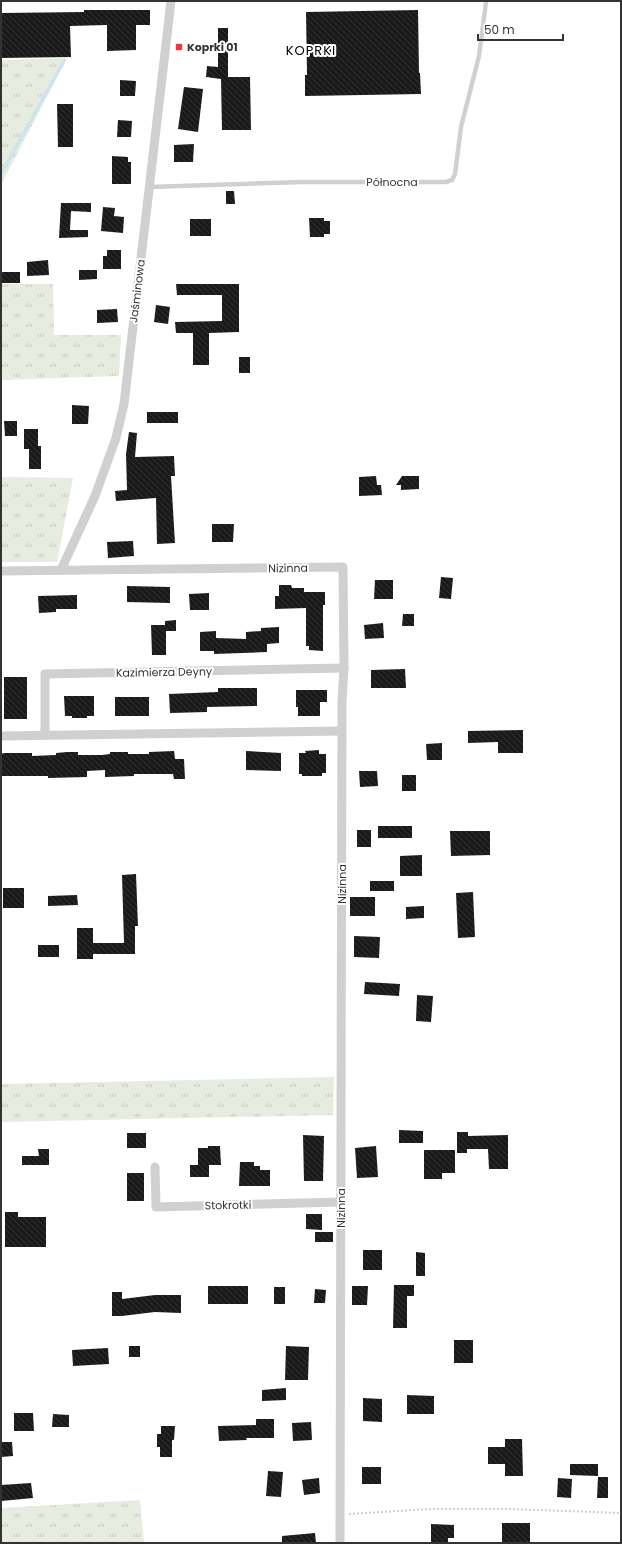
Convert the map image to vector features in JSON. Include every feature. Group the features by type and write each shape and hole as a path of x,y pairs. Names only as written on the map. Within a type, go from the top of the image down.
{"street":[{"name":"Jaśminowa","path":"61,570 96,496 116,438 122,411 171,1"},
{"name":"Nizinna","path":"1,570 343,567 344,668 342,731 340,1543"},
{"name":"Kazimierza Deyny","path":"45,735 45,674 344,668"},
{"path":"1,736 342,731"},
{"name":"Stokrotki","path":"155,1167 156,1207 341,1202"}],"lane":[{"name":"Północna","path":"149,187 302,182 446,182 452,180 455,174 460,127 479,56 486,2"}],"path":[{"path":"340,1515 431,1509 510,1509 621,1513"}],"green space":[{"path":"67,58 1,185 1,60"},
{"path":"1,284 53,284 54,335 121,335 119,376 1,380"},
{"path":"1,477 73,478 57,562 1,562"},
{"path":"334,1077 333,1115 1,1122 1,1084"},
{"path":"140,1500 144,1543 1,1543 1,1508"}],"building":[{"path":"84,10 150,10 150,25 136,25 136,50 107,51 107,25 70,26 71,57 1,58 1,13 84,12"},
{"path":"418,10 419,73 421,94 305,96 305,75 307,75 306,12"},
{"path":"218,28 228,28 228,77 250,77 251,130 222,130 221,79 206,77 207,66 218,67"},
{"path":"120,80 136,81 135,96 120,96"},
{"path":"184,87 203,89 198,132 178,129"},
{"path":"57,104 73,104 73,147 58,147"},
{"path":"118,120 132,121 131,137 117,137"},
{"path":"194,144 193,162 174,162 174,145"},
{"path":"112,156 128,157 128,162 131,162 131,184 112,184"},
{"path":"226,191 234,191 235,204 226,204"},
{"path":"61,203 91,203 91,212 71,211 70,230 88,230 88,237 59,238"},
{"path":"103,207 115,208 114,216 124,217 123,233 101,231"},
{"path":"309,218 324,218 324,221 330,221 330,234 324,234 324,237 310,237"},
{"path":"190,219 211,219 211,236 190,236"},
{"path":"107,250 121,250 121,269 103,269 103,256 107,256"},
{"path":"48,260 49,275 27,276 27,262"},
{"path":"79,270 97,270 97,279 79,280"},
{"path":"1,272 20,272 20,283 1,283"},
{"path":"176,284 239,284 239,332 209,333 209,365 193,365 193,333 176,333 175,322 222,321 222,295 177,295"},
{"path":"156,305 170,307 168,324 154,322"},
{"path":"117,309 118,322 97,323 97,310"},
{"path":"239,357 250,357 250,373 239,373"},
{"path":"72,405 89,406 88,424 72,424"},
{"path":"147,412 178,412 178,423 147,423"},
{"path":"4,421 17,421 17,436 5,436"},
{"path":"24,429 38,429 38,446 41,446 41,469 29,469 29,449 24,449"},
{"path":"129,432 137,433 135,457 174,456 175,476 171,476 175,543 157,544 156,498 116,501 115,491 127,490 126,454"},
{"path":"376,476 377,485 381,485 382,495 359,496 359,477"},
{"path":"402,476 419,476 419,489 401,490 401,485 396,485"},
{"path":"212,524 234,524 233,542 212,542"},
{"path":"133,541 134,556 108,558 107,542"},
{"path":"441,577 453,578 451,599 439,598"},
{"path":"375,580 393,580 393,599 374,599"},
{"path":"279,585 291,585 292,588 304,588 304,592 325,592 325,605 323,605 323,651 309,650 309,646 306,646 306,608 275,609 275,596 279,596"},
{"path":"127,586 170,587 170,603 127,602"},
{"path":"209,593 209,610 190,610 189,594"},
{"path":"77,595 77,609 56,609 56,612 39,613 38,596"},
{"path":"403,614 414,614 414,626 402,626"},
{"path":"176,620 176,631 166,631 166,655 152,655 151,625 165,625 165,621"},
{"path":"383,623 384,638 365,639 364,625"},
{"path":"279,627 279,643 267,644 267,652 214,654 214,651 200,651 200,632 216,631 216,638 246,639 246,632 261,631 261,628"},
{"path":"405,669 406,688 371,688 371,670"},
{"path":"4,677 27,677 27,719 4,719"},
{"path":"218,688 257,688 257,706 207,707 207,712 170,713 169,694 218,692"},
{"path":"296,690 327,690 327,702 320,702 320,716 298,716 298,707 296,707"},
{"path":"64,696 94,696 94,716 87,716 87,718 72,718 72,716 65,716"},
{"path":"115,697 149,697 149,716 115,716"},
{"path":"523,730 523,753 498,753 498,742 468,743 468,731"},
{"path":"442,743 442,760 427,760 426,744"},
{"path":"319,750 319,754 326,754 326,773 322,773 322,776 302,776 302,774 299,774 299,753"},
{"path":"174,751 175,759 184,759 185,779 174,779 173,774 134,774 134,776 105,777 105,770 87,771 87,777 48,778 48,776 1,776 1,754 4,753 32,753 32,756 56,755 56,753 67,752 78,752 78,755 102,755 110,754 110,752 149,754 149,752"},
{"path":"246,751 281,753 281,771 246,770"},
{"path":"359,771 377,771 378,786 360,787"},
{"path":"402,775 416,775 416,791 402,791"},
{"path":"378,826 412,826 412,838 378,838"},
{"path":"357,830 371,830 371,847 357,847"},
{"path":"450,831 490,831 490,855 451,856"},
{"path":"422,855 422,876 400,876 400,856"},
{"path":"136,874 138,926 135,926 135,954 93,954 93,959 77,959 77,928 93,928 93,943 124,943 122,875"},
{"path":"370,881 394,881 394,891 370,891"},
{"path":"3,888 24,888 24,908 3,908"},
{"path":"473,892 475,937 458,938 456,893"},
{"path":"77,895 78,905 48,906 48,896"},
{"path":"350,897 375,897 375,916 350,916"},
{"path":"424,906 424,918 406,919 406,907"},
{"path":"354,936 380,937 379,958 354,957"},
{"path":"38,945 59,945 59,957 38,957"},
{"path":"365,982 400,984 399,996 364,994"},
{"path":"417,995 433,996 431,1022 416,1021"},
{"path":"399,1130 423,1131 423,1143 399,1143"},
{"path":"457,1132 468,1132 468,1136 508,1135 508,1169 489,1169 488,1149 467,1149 467,1153 457,1153"},
{"path":"127,1133 146,1133 146,1148 127,1148"},
{"path":"303,1135 324,1136 323,1181 304,1181"},
{"path":"208,1146 220,1146 221,1165 209,1165 209,1177 190,1177 190,1165 198,1165 198,1148 208,1148"},
{"path":"376,1146 378,1177 357,1178 355,1148"},
{"path":"38,1149 49,1149 49,1165 22,1165 22,1156 39,1156"},
{"path":"424,1150 455,1150 455,1173 442,1173 442,1179 424,1179"},
{"path":"240,1162 254,1162 254,1166 260,1166 260,1170 270,1170 270,1186 239,1186"},
{"path":"127,1173 144,1173 144,1201 127,1201"},
{"path":"5,1212 18,1212 18,1217 46,1217 46,1247 5,1247"},
{"path":"306,1214 322,1214 322,1230 306,1229"},
{"path":"315,1232 333,1232 333,1242 315,1242"},
{"path":"363,1250 382,1250 382,1270 363,1270"},
{"path":"416,1252 425,1253 425,1276 416,1276"},
{"path":"394,1285 414,1285 414,1296 407,1296 407,1328 393,1328"},
{"path":"208,1286 248,1286 248,1304 208,1304"},
{"path":"352,1286 368,1286 367,1305 352,1305"},
{"path":"274,1287 285,1287 285,1304 274,1304"},
{"path":"315,1289 326,1290 325,1303 314,1303"},
{"path":"112,1292 122,1292 122,1299 155,1295 181,1295 181,1313 155,1312 112,1316"},
{"path":"454,1340 473,1340 473,1363 454,1363"},
{"path":"129,1346 140,1346 140,1357 129,1357"},
{"path":"286,1346 309,1347 308,1380 285,1380"},
{"path":"108,1348 109,1364 73,1366 72,1350"},
{"path":"286,1388 286,1400 262,1401 262,1390"},
{"path":"407,1395 434,1396 434,1414 407,1414"},
{"path":"363,1398 382,1399 382,1422 363,1421"},
{"path":"14,1413 33,1413 34,1431 14,1431"},
{"path":"53,1414 69,1415 69,1427 52,1427"},
{"path":"256,1419 274,1419 274,1438 246,1438 247,1440 219,1441 218,1426 256,1425"},
{"path":"311,1422 312,1440 293,1441 292,1423"},
{"path":"161,1426 175,1426 174,1440 172,1440 172,1457 160,1457 160,1447 157,1447 157,1434 161,1434"},
{"path":"505,1439 522,1439 523,1476 505,1476 505,1464 488,1464 488,1447 505,1447"},
{"path":"1,1442 12,1442 13,1456 1,1457"},
{"path":"570,1464 598,1464 598,1476 570,1475"},
{"path":"362,1467 381,1467 381,1484 362,1484"},
{"path":"268,1471 283,1472 281,1497 266,1496"},
{"path":"598,1477 608,1477 608,1498 597,1498"},
{"path":"319,1478 320,1493 304,1495 302,1480"},
{"path":"558,1478 572,1479 571,1498 557,1497"},
{"path":"31,1483 33,1498 1,1501 1,1485"},
{"path":"502,1523 530,1523 530,1543 502,1543"},
{"path":"431,1524 454,1525 454,1538 448,1538 448,1543 431,1543"},
{"path":"315,1533 316,1543 282,1543 282,1536"}],"waterway":[{"path":"1,174 64,61"}],"place":[{"name":"Koprki 01","path":"179,47"}],"district":[{"name":"KOPRKI","path":"311,50"}]}
